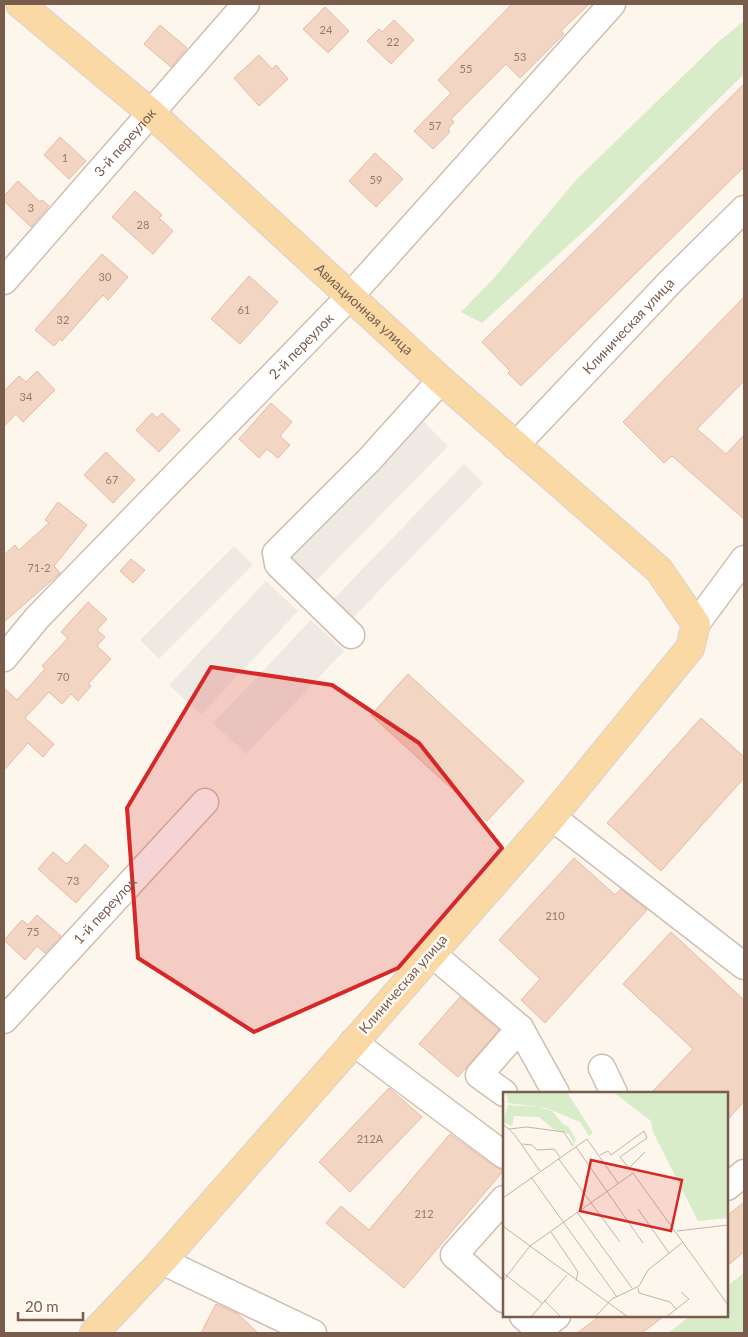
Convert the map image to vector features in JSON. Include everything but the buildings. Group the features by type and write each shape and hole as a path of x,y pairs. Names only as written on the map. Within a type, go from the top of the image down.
{"main road":[{"name":"Авиационная улица","path":"20,4 151,113 441,380 659,570 696,624"},
{"name":"Клиническая улица","path":"94,1333 162,1261 552,817 690,648 696,624"}],"street":[{"name":"3-й переулок","path":"4,281 246,4"},
{"name":"2-й переулок","path":"4,658 44,611 350,295 612,4"},
{"name":"Клиническая улица","path":"515,446 671,281 744,210"},
{"path":"351,635 278,564 276,552 370,459 441,380"},
{"path":"696,624 744,559"},
{"name":"1-й переулок","path":"4,1020 205,802"},
{"path":"552,817 744,966"},
{"path":"431,953 520,1028 555,1092"},
{"path":"503,1092 480,1075 520,1028"},
{"path":"353,1042 503,1154"},
{"path":"602,1068 614,1092"},
{"path":"728,1186 744,1173"},
{"path":"503,1200 454,1255 503,1298"},
{"path":"162,1261 312,1333"},
{"path":"524,1317 539,1330 556,1317"}],"highlighted area":[{"path":"211,667 332,685 419,743 502,848 398,968 254,1032 138,958 127,808"}],"shaded area":[{"path":"420,418 448,446 309,588 281,560"},
{"path":"464,464 483,483 347,624 328,605"},
{"path":"234,546 253,565 159,659 140,640"},
{"path":"266,581 298,611 201,715 169,685"},
{"path":"311,620 344,651 246,754 213,723"}],"green space":[{"path":"744,21 744,74 593,223 482,323 461,312 494,278 576,180 718,42"},
{"path":"744,1273 744,1333 668,1333 689,1317 728,1317 728,1285"}]}
